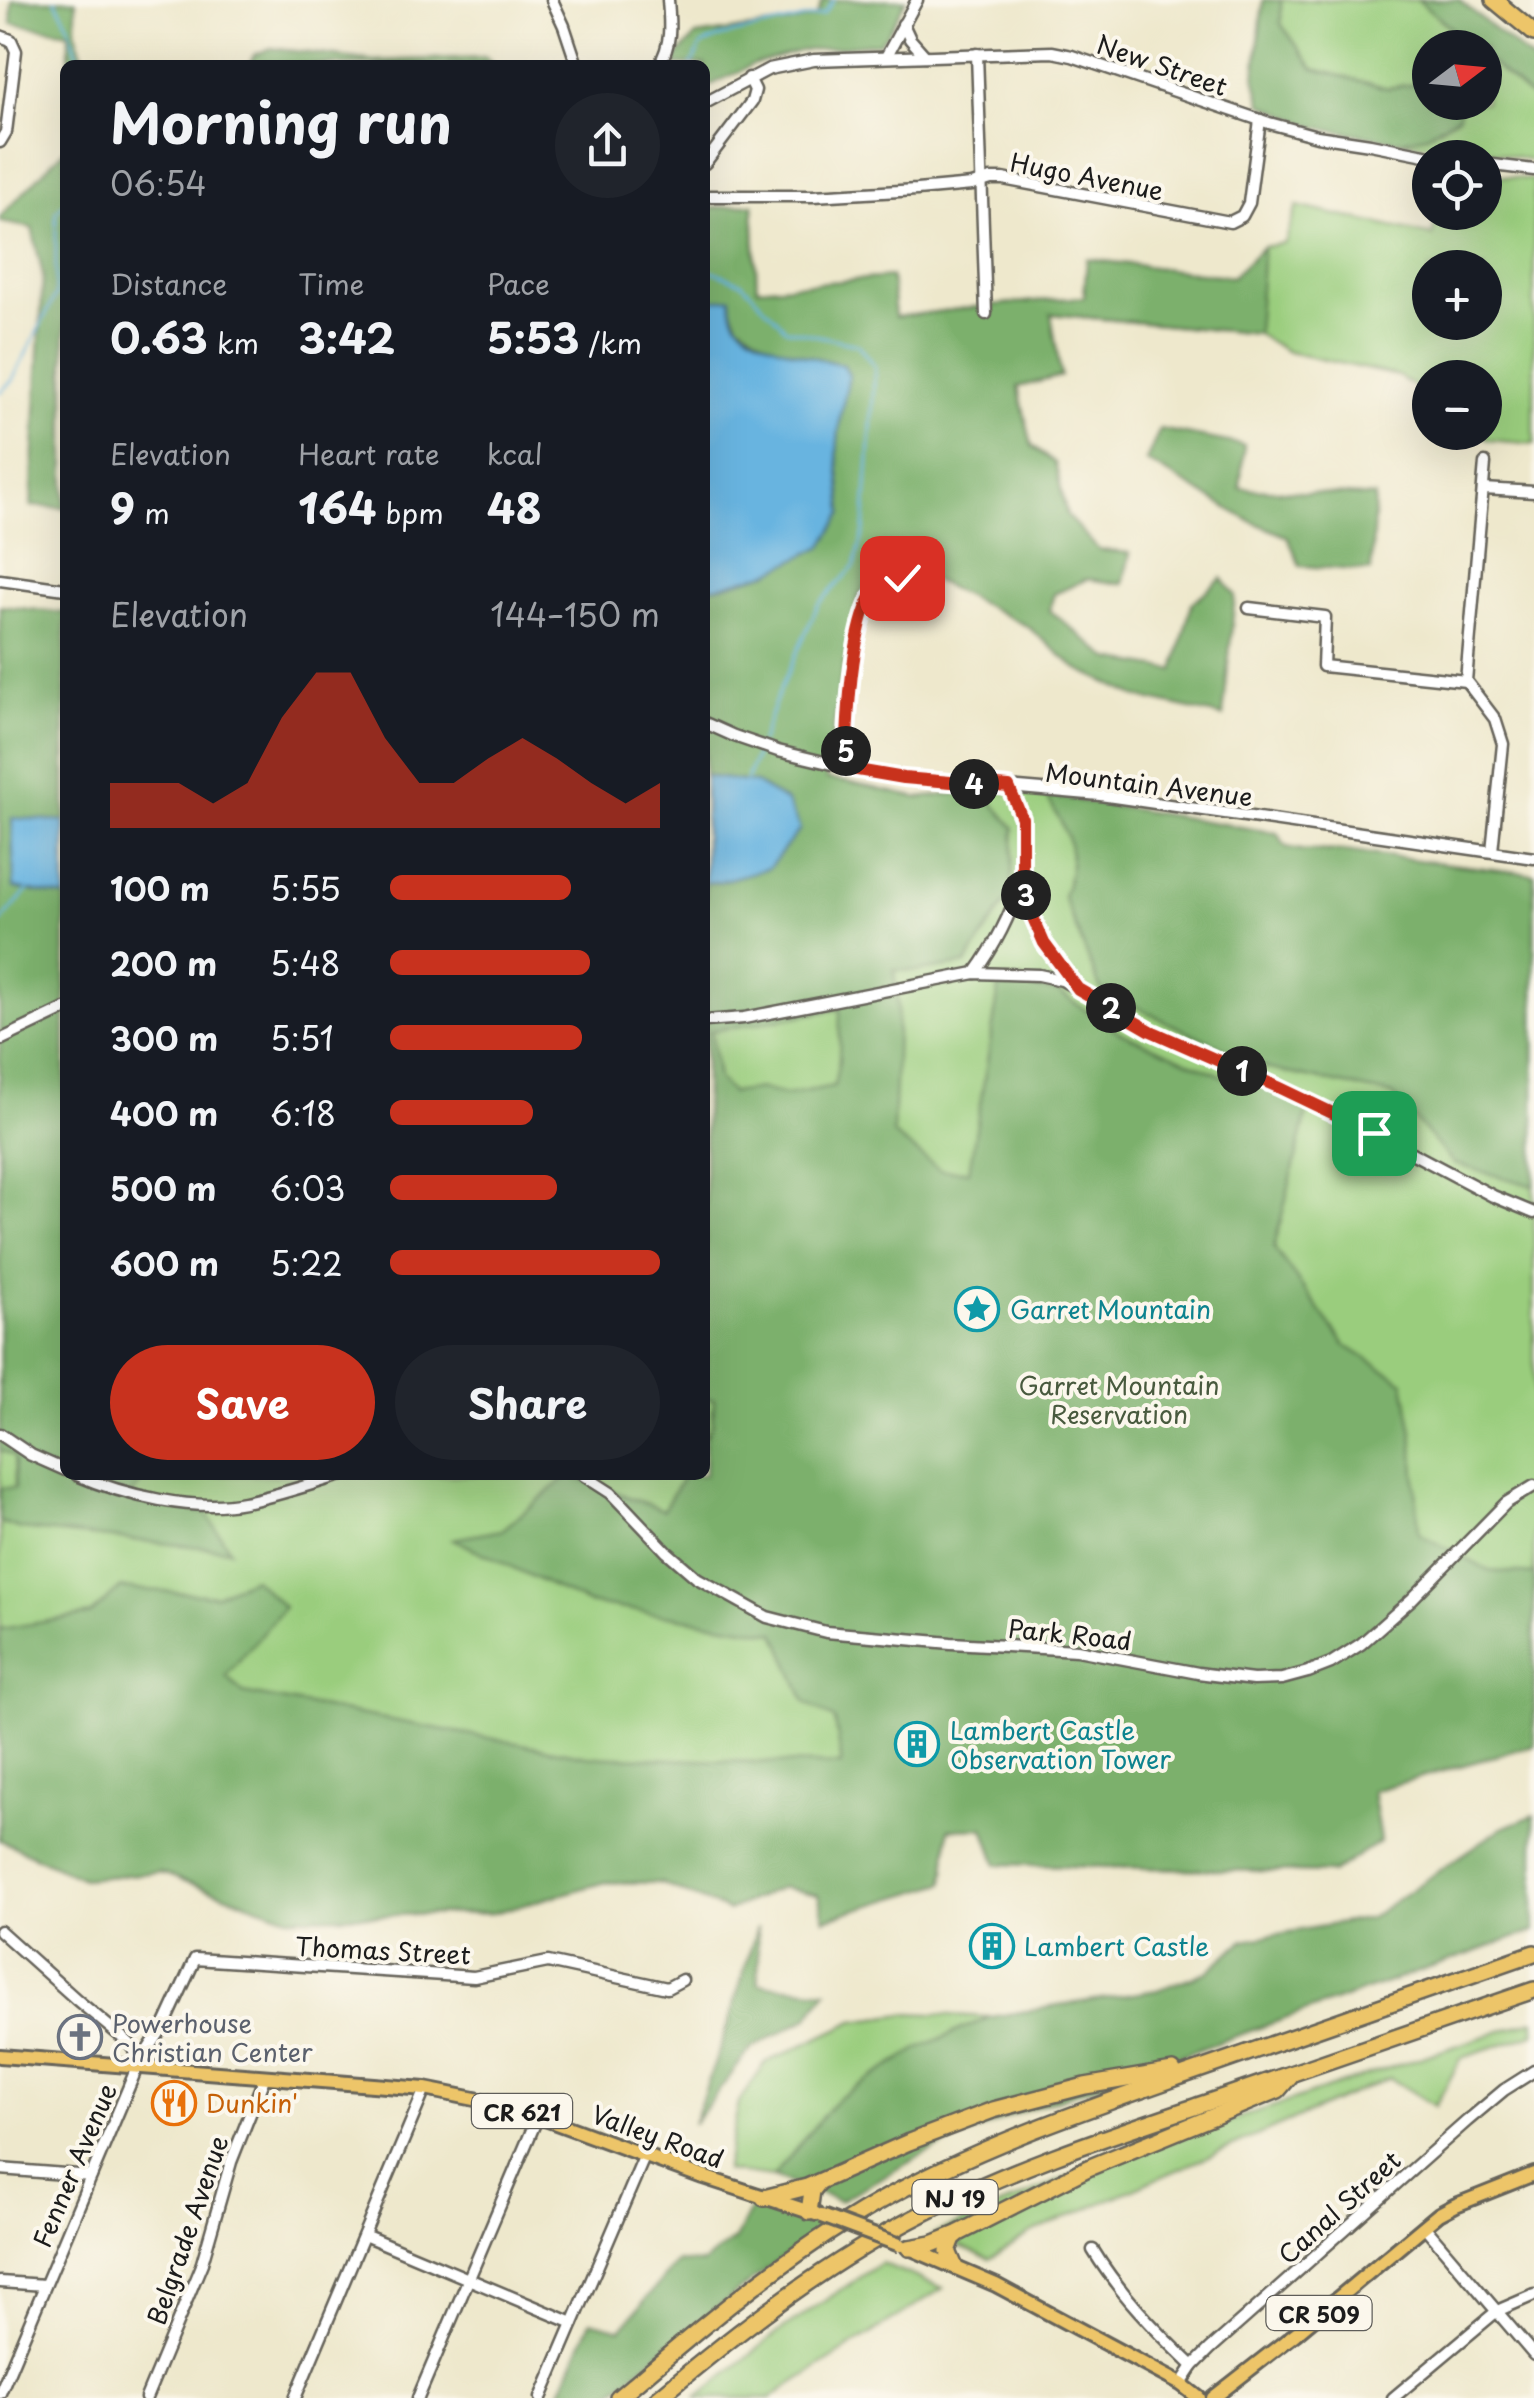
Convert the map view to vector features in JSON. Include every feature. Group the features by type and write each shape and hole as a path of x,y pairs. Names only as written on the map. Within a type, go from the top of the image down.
{"highway":[{"path":"1494,0 1534,33"},
{"name":"NJ 19","path":"618,2398 764,2277 835,2228 957,2162 1213,2065 1534,1953"},
{"name":"NJ 19","path":"658,2398 809,2280 925,2212 986,2183 1534,1990"},
{"path":"764,2198 819,2182 993,2110 1085,2086 1213,2065"},
{"path":"904,2246 932,2244 959,2233 1088,2168 1278,2090 1293,2072"},
{"path":"816,2214 809,2200 819,2182"},
{"path":"954,2265 948,2250 959,2233"}],"main road":[{"name":"Valley Road","path":"0,2056 424,2089 510,2106 954,2265 1181,2384 1199,2398"},
{"name":"CR 509","path":"1213,2398 1424,2226 1456,2205 1534,2174"}],"street":[{"path":"552,0 574,60"},
{"path":"662,60 670,40 668,0"},
{"path":"886,57 917,0"},
{"path":"903,24 925,56"},
{"path":"0,36 10,40 16,51 6,132 0,142"},
{"name":"New Street","path":"710,100 749,78 788,64 814,60 1052,52 1317,136 1412,152"},
{"path":"977,54 986,314"},
{"path":"710,156 752,101 755,90 749,78"},
{"name":"Hugo Avenue","path":"710,196 848,194 917,190 991,179 1015,180 1230,222 1242,216 1249,203 1260,120"},
{"path":"1502,166 1534,170"},
{"path":"1485,462 1466,681 1496,719 1503,744 1492,852"},
{"path":"1484,489 1534,492"},
{"path":"846,768 850,689 868,601 883,582 895,577 910,580 934,603"},
{"path":"0,580 60,588"},
{"path":"1250,608 1325,617 1323,666 1466,681"},
{"name":"Mountain Avenue","path":"710,725 778,751 904,778 1100,795 1534,858"},
{"path":"1009,787 1022,818 1022,882 1031,913 1044,943 1078,989"},
{"path":"975,973 1007,923 1022,882"},
{"path":"710,1021 744,1018 975,973 1039,975 1062,980 1151,1031 1278,1087 1534,1213"},
{"path":"0,1040 60,1011"},
{"path":"0,1434 31,1455 60,1468"},
{"path":"88,1480 148,1497 196,1504 242,1503 324,1480"},
{"name":"Park Road","path":"590,1480 611,1494 697,1578 767,1617 826,1632 1077,1650 1253,1680 1308,1672 1361,1644 1506,1503 1534,1486"},
{"path":"0,1931 129,2043 138,2065"},
{"name":"Fenner Avenue","path":"0,2393 138,2065 165,2024 196,1960"},
{"name":"Thomas Street","path":"196,1960 474,1977 548,1962 667,1988 682,1980"},
{"name":"Canal Street","path":"1181,2384 1193,2366 1467,2121 1534,2070"},
{"name":"Belgrade Avenue","path":"146,2398 202,2262 231,2162 266,2076"},
{"path":"295,2398 424,2089"},
{"path":"418,2398 538,2116"},
{"path":"541,2398 645,2155"},
{"path":"0,2169 92,2176"},
{"path":"1424,2226 1534,2356"},
{"path":"364,2235 573,2323"},
{"path":"1093,2250 1114,2282 1193,2366"},
{"path":"0,2282 45,2285"},
{"path":"1393,2398 1497,2312 1534,2295"},
{"path":"0,2393 13,2398"}],"green space":[{"path":"12,0 76,0 76,30 84,60 69,60 69,32 11,23"},
{"path":"823,0 906,0 879,43 800,51 752,65 710,86 710,60 676,60 696,36 816,16"},
{"path":"1263,0 1281,0 1281,24 1314,69 1387,88 1412,85 1412,120 1451,120 1427,135 1398,141 1315,127 1262,104 1255,77"},
{"path":"1281,0 1418,0 1453,30 1412,30 1412,85 1387,88 1314,69 1281,24"},
{"path":"1418,0 1459,0 1495,30 1453,30"},
{"path":"1502,36 1534,62 1534,100 1502,73"},
{"path":"271,48 366,60 252,60"},
{"path":"486,57 489,60 402,60"},
{"path":"1502,73 1534,100 1534,161 1502,154 1502,140 1398,141 1427,135 1451,120 1502,120"},
{"path":"60,154 60,508 31,506 43,275 32,228 0,222 0,217"},
{"name":"Garret Mountain Reservation","path":"1502,176 1534,180 1534,444 1502,441 1502,360 1412,360 1412,385 1398,376 1288,352 1257,334 1050,314 1061,376 1018,387 1032,445 1055,463 1067,516 1099,550 1130,553 1123,584 1087,579 1054,594 1049,610 1027,626 901,564 876,571 859,596 841,678 826,779 919,798 982,790 1046,795 1277,833 1286,847 1301,850 1343,851 1534,874 1534,1745 1372,1791 1380,1841 1332,1873 997,1864 984,1828 949,1829 944,1883 825,1919 818,1895 782,1887 728,1911 661,1883 606,1882 493,1913 289,1917 159,1872 83,1879 0,1840 0,606 60,612 60,1480 710,1480 710,587 721,586 843,513 837,452 843,365 772,346 732,310 710,300 710,208 753,204 757,288 891,277 895,317 1084,297 1087,259 1233,277 1263,247 1285,243 1297,206 1433,236 1434,230 1502,230"},
{"name":"Garret Mountain Reservation","path":"753,204 757,288 891,277 895,317 1084,297 1087,259 1232,277 1263,247 1257,334 1051,314 1061,376 1018,387 1032,446 1055,463 1067,516 1099,550 1130,553 1123,584 1087,579 1054,594 1049,610 1110,659 1174,670 1192,603 1222,578 1235,595 1223,717 1135,696 1076,668 1027,626 901,564 876,571 859,596 841,678 826,779 919,798 982,790 1014,828 1011,893 966,964 919,971 894,970 898,1006 893,1134 940,1170 969,1171 1000,983 1058,992 1119,1032 1225,1077 1278,1087 1309,1105 1274,1248 1345,1345 1404,1382 1412,1428 1419,1533 1489,1571 1534,1574 1534,1745 1372,1791 1380,1841 1332,1873 997,1864 984,1828 949,1829 944,1883 825,1919 818,1895 782,1887 728,1911 661,1883 606,1882 493,1913 289,1917 159,1872 83,1879 0,1840 0,1629 91,1614 120,1588 216,1595 253,1578 284,1607 226,1676 243,1693 587,1756 842,1765 835,1720 805,1702 776,1633 587,1603 453,1539 502,1530 563,1480 582,1480 663,1510 681,1480 710,1480 714,1399 710,1399 710,883 719,882 787,802 756,783 710,777 710,587 770,572 843,513 837,452 843,365 772,346 738,323 732,310 711,300 710,208","holes":["840,1009 834,1086 786,1095 761,1089 731,1093 718,1079 711,1031"]},
{"path":"1160,429 1244,445 1240,488 1375,497 1371,571 1300,566 1288,537 1248,520 1146,461"},
{"path":"0,606 60,612 60,821 12,819 14,887 60,896 60,1480 142,1480 131,1497 206,1513 230,1550 21,1529 0,1522 0,1488 15,1488 14,1456 0,1450"},
{"path":"1046,795 1277,833 1286,847 1301,850 1343,851 1534,874 1534,1186 1454,1164 1393,1095 1269,1069 1100,988 1063,896 1070,867 1069,843"},
{"path":"1534,1815 1534,1931 1018,2113 928,2152 839,2201 773,2177 836,2100 921,2047 990,2017 1157,1990 1207,1972 1244,1940 1370,1918 1500,1829"},
{"path":"757,1927 759,1984 827,1991 807,2018 751,2049 693,2124 726,2031"},
{"path":"911,2013 990,2017 921,2047 836,2100 773,2177 725,2171 739,2102 765,2063 854,2021"},
{"path":"1534,2020 1534,2034 1462,2057 1435,2106 1390,2078 1031,2233 990,2259 933,2235 1099,2164"},
{"path":"757,2197 825,2218 824,2227 687,2330 605,2398 558,2398 591,2321 621,2329 677,2262 703,2263 735,2239"},
{"path":"881,2263 943,2288 770,2398 697,2398 774,2335"}],"water":[{"path":"731,298 737,322 758,338 786,350 844,365 849,375 837,452 843,513 823,546 770,572 710,587 710,300"},
{"path":"710,777 755,783 787,802 800,829 769,868 710,883"},
{"path":"12,818 60,821 60,896 14,888"}],"waterway":[{"path":"55,0 69,25 80,60"},
{"path":"694,60 702,45 723,36 824,14 834,0"},
{"path":"0,392 12,381 56,295 56,212 60,208"},
{"path":"710,270 742,283 786,329 857,344 875,367 864,531 855,566 818,605 761,742"},
{"path":"746,781 758,750"},
{"path":"0,923 28,890"}],"place":[{"name":"Garret Mountain","path":"977,1309"},
{"name":"Lambert Castle Observation Tower","path":"917,1744"},
{"name":"Lambert Castle","path":"992,1946"},
{"name":"Powerhouse Christian Center","path":"80,2037"},
{"name":"Dunkin'","path":"174,2103"}],"route":[{"path":"902,578 883,582 868,601 850,689 846,768 904,778 1009,787 1022,818 1022,882 1031,913 1044,943 1078,989 1151,1031 1374,1133"}]}
